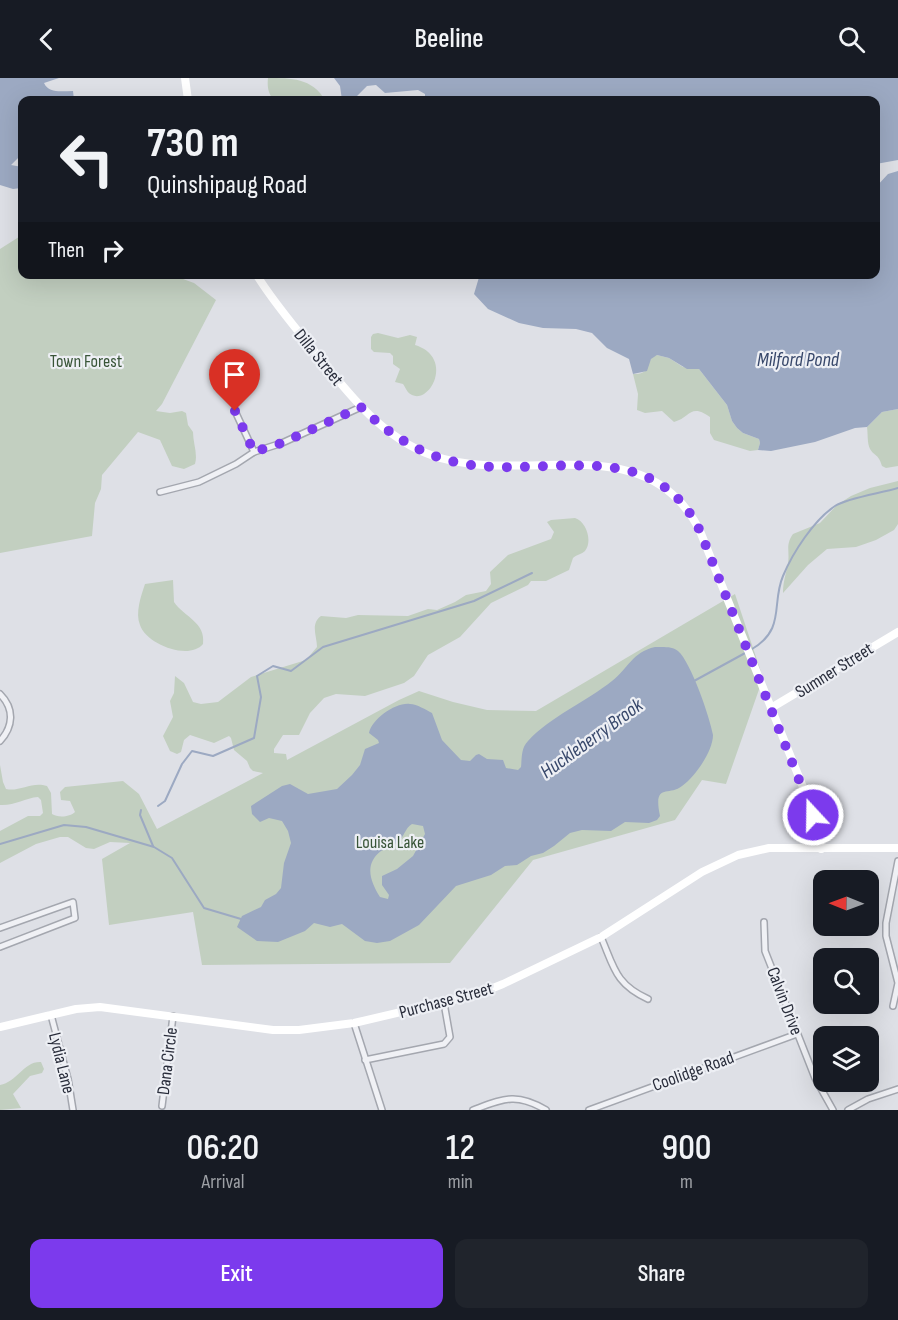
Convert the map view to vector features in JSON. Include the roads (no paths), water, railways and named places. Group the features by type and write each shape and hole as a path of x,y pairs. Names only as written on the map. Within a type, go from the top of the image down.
{"main road":[{"path":"185,78 187,96"},
{"name":"Dilla Street","path":"259,279 281,310 361,407 407,444 451,461 499,466 602,465 622,468 649,478 673,494 695,520 812,811 818,829 820,849"},
{"name":"Sumner Street","path":"771,708 898,632"},
{"name":"Purchase Street","path":"0,1028 76,1009 100,1007 273,1030 299,1030 354,1023 444,1003 478,994 503,984 601,937 702,872 738,855 769,848 898,848"}],"street":[{"path":"160,492 199,482 236,464 254,452 282,443 361,407"},
{"path":"235,411 254,452"},
{"path":"0,694 9,706 11,716 9,728 0,741"},
{"path":"893,1006 898,983 885,923 898,861"},
{"path":"0,928 73,902 75,918 0,947"},
{"name":"Calvin Drive","path":"764,922 765,951 815,1078 833,1110"},
{"path":"601,937 616,973 624,985 632,992 648,999"},
{"path":"365,1060 448,1042 450,1037 444,1003"},
{"name":"Lydia Lane","path":"51,1015 68,1079 73,1110"},
{"name":"Dana Circle","path":"162,1106 172,1016"},
{"path":"354,1023 382,1110"},
{"name":"Coolidge Road","path":"589,1110 797,1034"},
{"path":"848,1110 868,1099 898,1089"},
{"path":"472,1110 514,1098 527,1100 546,1110"}],"water":[{"path":"0,78 59,78 44,83 46,87 52,90 73,91 74,96 18,96 18,158 11,165 18,166 18,188 0,185"},
{"path":"334,78 898,78 898,160 880,163 880,96 425,96 418,90 385,93 376,85 367,86 357,96 341,96 340,86"},
{"name":"Milford Pond","path":"898,171 898,409 882,412 867,427 855,428 815,442 771,451 758,450 759,439 737,428 727,405 699,369 687,369 669,358 657,355 651,359 647,371 633,374 629,359 607,348 592,333 519,323 488,309 474,294 478,279 880,279 880,183 888,174"},
{"name":"Louisa Lake","path":"655,647 676,649 683,657 699,691 713,735 707,756 692,776 677,789 660,794 658,805 660,816 657,820 649,823 625,822 611,831 582,830 570,833 543,853 531,856 517,865 505,866 491,875 456,886 419,925 390,941 377,943 365,941 342,924 330,927 314,923 305,931 278,942 257,941 237,927 242,916 261,907 265,900 281,888 284,863 291,843 282,821 269,818 260,822 252,814 251,806 282,786 290,784 308,794 337,789 360,765 365,749 379,743 369,733 375,722 385,713 404,704 418,706 432,713 442,740 461,760 470,761 479,754 487,759 503,760 506,768 518,770 521,767 524,747 537,732 612,681 647,649","holes":["412,824 423,826 425,834 413,856 397,869 382,876 382,885 389,895 388,899 380,897 371,879 372,861 381,851 398,842"]}],"waterway":[{"name":"Huckleberry Brook","path":"752,649 770,633 776,616 783,576 798,547 819,519 840,503 898,488"},
{"path":"158,806 165,801 182,764 192,751 213,756 254,738 261,697 257,676 273,666 291,671 323,647 474,601 532,573"},
{"name":"Huckleberry Brook","path":"694,681 747,652"},
{"path":"141,810 140,815 153,846"},
{"name":"Huckleberry Brook","path":"0,844 64,825 86,827 154,847 172,858 204,908 241,919"}],"park label":[{"name":"Town Forest","path":"86,361"}]}
